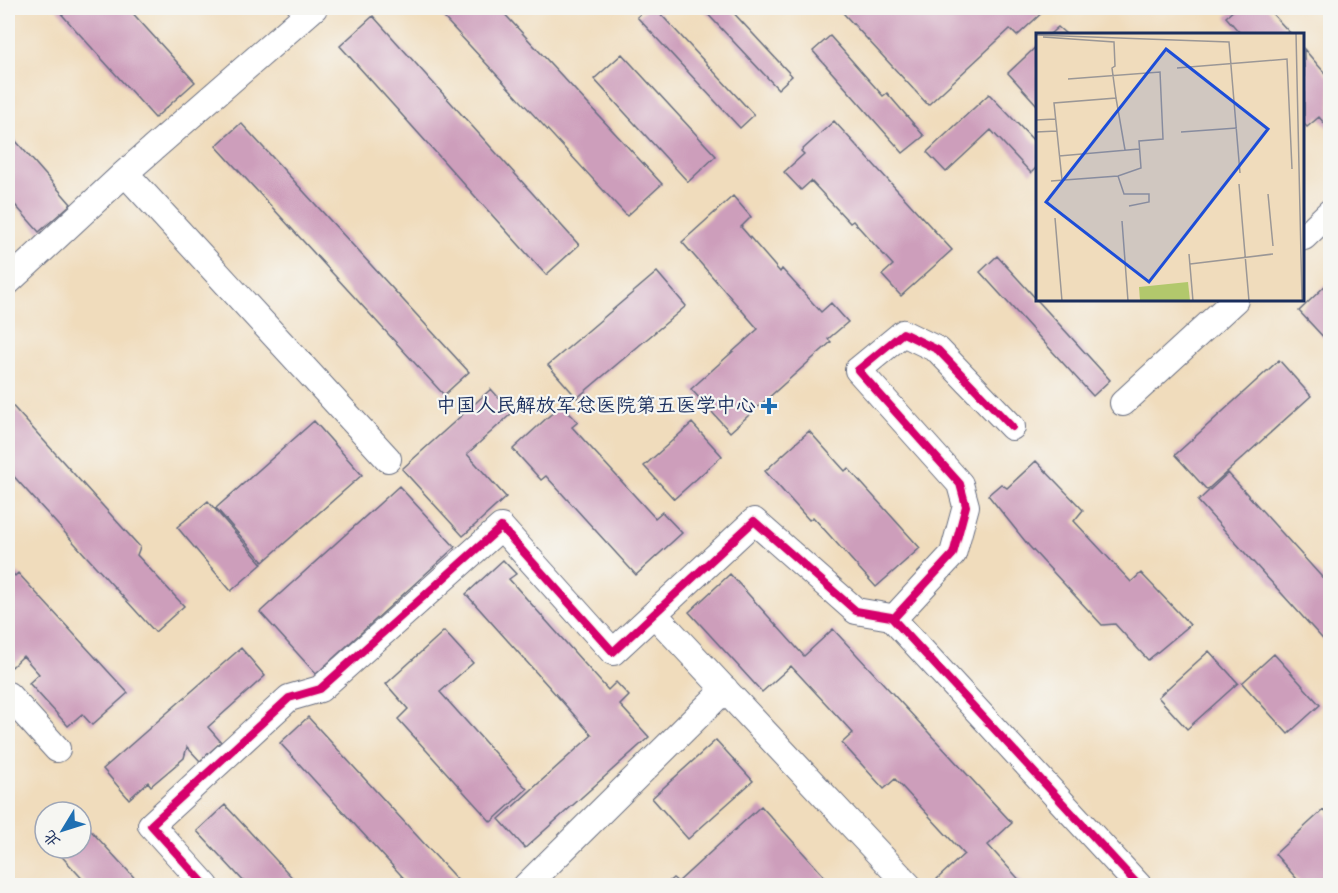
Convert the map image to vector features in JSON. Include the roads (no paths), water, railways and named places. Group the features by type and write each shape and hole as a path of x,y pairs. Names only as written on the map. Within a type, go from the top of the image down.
{"street":[{"path":"8,282 125,173 314,8"},
{"path":"125,173 388,459"},
{"path":"1305,236 1330,212"},
{"path":"1123,403 1233,302"},
{"path":"893,619 954,554 966,507 960,484 858,370 903,333 938,350 1012,427"},
{"path":"206,885 151,825 290,698 320,689 501,527 613,652 754,521 856,610 893,619 1139,885"},
{"path":"654,614 909,885"},
{"path":"526,885 725,689"},
{"path":"8,695 57,749"}],"place":[{"name":"中国人民解放军总医院第五医学中心","path":"769,406"}]}
